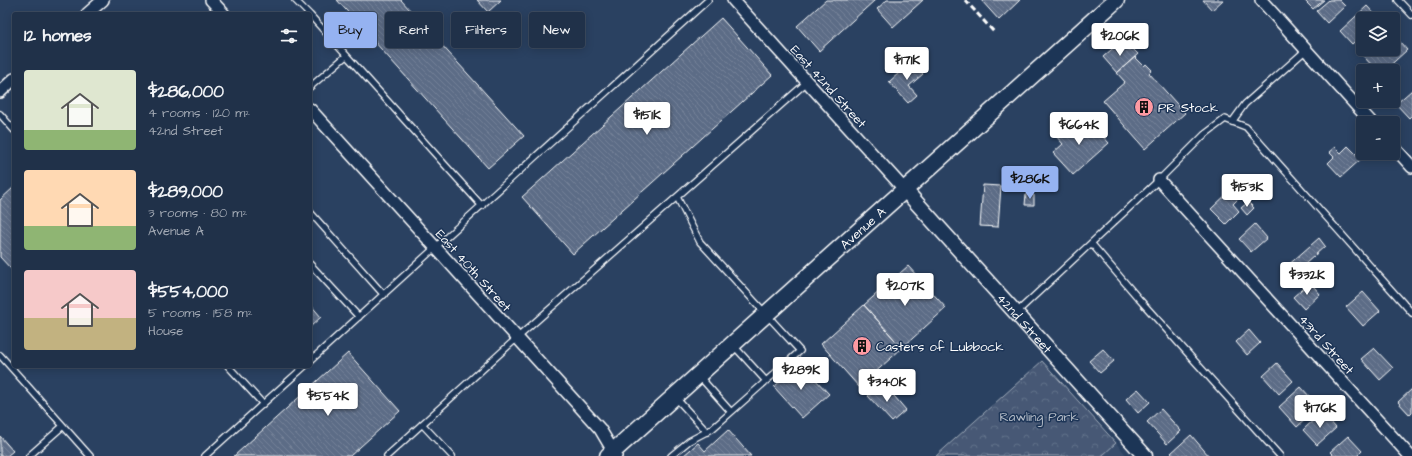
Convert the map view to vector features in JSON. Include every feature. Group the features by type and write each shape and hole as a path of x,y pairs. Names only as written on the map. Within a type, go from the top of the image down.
{"main road":[{"name":"Avenue A","path":"612,455 698,375 1116,0"}],"street":[{"path":"89,12 103,0"},
{"path":"211,0 222,12"},
{"name":"East 42nd Street","path":"733,0 905,190"},
{"path":"1261,0 1366,116"},
{"path":"0,92 12,82"},
{"name":"East 40th Street","path":"312,111 600,429 612,455"},
{"path":"1400,154 1412,167"},
{"name":"43rd Street","path":"1159,180 1410,456"},
{"name":"42nd Street","path":"905,190 1145,456"}],"lane":[{"path":"295,0 306,12"},
{"path":"312,359 708,0"},
{"path":"1398,0 1412,16"},
{"path":"312,18 482,206"},
{"path":"1232,122 1245,104 1306,50"},
{"path":"312,84 346,56"},
{"path":"387,456 517,338 807,82"},
{"path":"0,114 12,128"},
{"path":"1016,313 1159,180 1209,131 1225,119 1246,127 1412,313"},
{"path":"671,456 689,441 712,429 800,351 700,242 677,197"},
{"path":"312,214 384,295"},
{"path":"1091,244 1280,456"},
{"path":"312,266 359,317"},
{"path":"733,344 766,381"},
{"path":"0,355 90,456"},
{"path":"230,368 263,404"},
{"path":"205,456 303,368"},
{"path":"698,375 731,412"},
{"path":"675,396 707,432"},
{"path":"422,424 452,456"},
{"path":"29,456 63,426"}],"shaded area":[{"path":"1116,443 1127,456 1102,456"}],"green space":[{"name":"Rawling Park","path":"1042,361 1116,443 1102,456 936,456"}],"building":[{"path":"337,0 401,0 412,12 385,12 385,48 443,48 443,46 524,136 488,168 377,45 377,12 348,12"},
{"path":"477,0 501,0 488,12"},
{"path":"826,0 875,0 819,51 797,26"},
{"path":"887,0 923,0 893,27 877,9"},
{"path":"981,0 1020,0 999,20"},
{"path":"1203,0 1223,0 1212,10"},
{"path":"1304,0 1324,0 1313,9"},
{"path":"1329,0 1339,0 1345,6 1327,23 1316,11"},
{"path":"1367,6 1373,12 1361,12"},
{"path":"1356,16 1356,40 1352,44 1340,31"},
{"path":"721,18 772,75 573,254 522,197"},
{"path":"1121,41 1129,50 1132,48 1138,54 1117,73 1103,57"},
{"path":"1400,42 1407,50 1392,64 1370,64 1364,57 1400,56"},
{"name":"PR Stock","path":"1135,57 1144,66 1146,64 1152,70 1149,73 1185,113 1145,149 1103,101 1125,82 1117,73"},
{"path":"912,61 923,74 909,86 917,95 908,103 889,82"},
{"path":"1412,90 1412,115 1409,118 1400,108 1400,100"},
{"path":"1071,121 1079,130 1089,121 1109,143 1073,175 1053,153 1063,144 1055,135"},
{"path":"1348,146 1356,154 1356,160 1360,160 1341,177 1328,163 1334,157 1329,152 1335,147 1341,153"},
{"path":"983,185 1001,186 998,227 980,226"},
{"path":"12,189 12,270 0,257 0,200"},
{"path":"1232,189 1240,197 1233,204 1239,211 1226,224 1211,209"},
{"path":"1026,194 1034,195 1034,205 1025,205"},
{"path":"1248,202 1254,208 1247,215 1241,208"},
{"path":"1255,224 1267,238 1251,252 1239,239"},
{"path":"1319,238 1325,246 1293,275 1286,267"},
{"path":"908,266 946,308 902,348 864,305"},
{"path":"1310,282 1320,294 1304,309 1293,297"},
{"path":"1363,292 1380,311 1363,326 1346,307"},
{"name":"Casters of Lubbock","path":"864,305 902,348 859,387 821,344"},
{"path":"312,306 321,317 312,325"},
{"path":"1249,330 1260,343 1247,355 1236,342"},
{"path":"1374,348 1393,368 1380,380 1361,359"},
{"path":"1103,349 1114,361 1100,373 1089,361"},
{"path":"348,353 400,411 350,456 234,456"},
{"path":"800,363 829,394 802,418 774,387"},
{"path":"1277,363 1293,381 1279,394 1263,376"},
{"path":"883,383 906,410 892,422 868,396"},
{"path":"1301,387 1319,407 1297,427 1279,407"},
{"path":"1138,389 1150,402 1138,413 1126,399"},
{"path":"1412,389 1412,413 1410,415 1398,402"},
{"path":"1161,409 1181,431 1167,444 1147,422"},
{"path":"1322,412 1336,428 1317,445 1303,430"},
{"path":"728,430 751,456 683,456 698,443 705,451"},
{"path":"1191,435 1209,456 1174,456 1171,453"},
{"path":"0,436 13,451 7,456 0,456"},
{"path":"1348,436 1362,451 1357,456 1334,456 1330,452"}],"railway":[{"path":"965,0 994,32"}],"place":[{"name":"PR Stock","path":"1144,107"},
{"name":"Casters of Lubbock","path":"862,346"}]}
